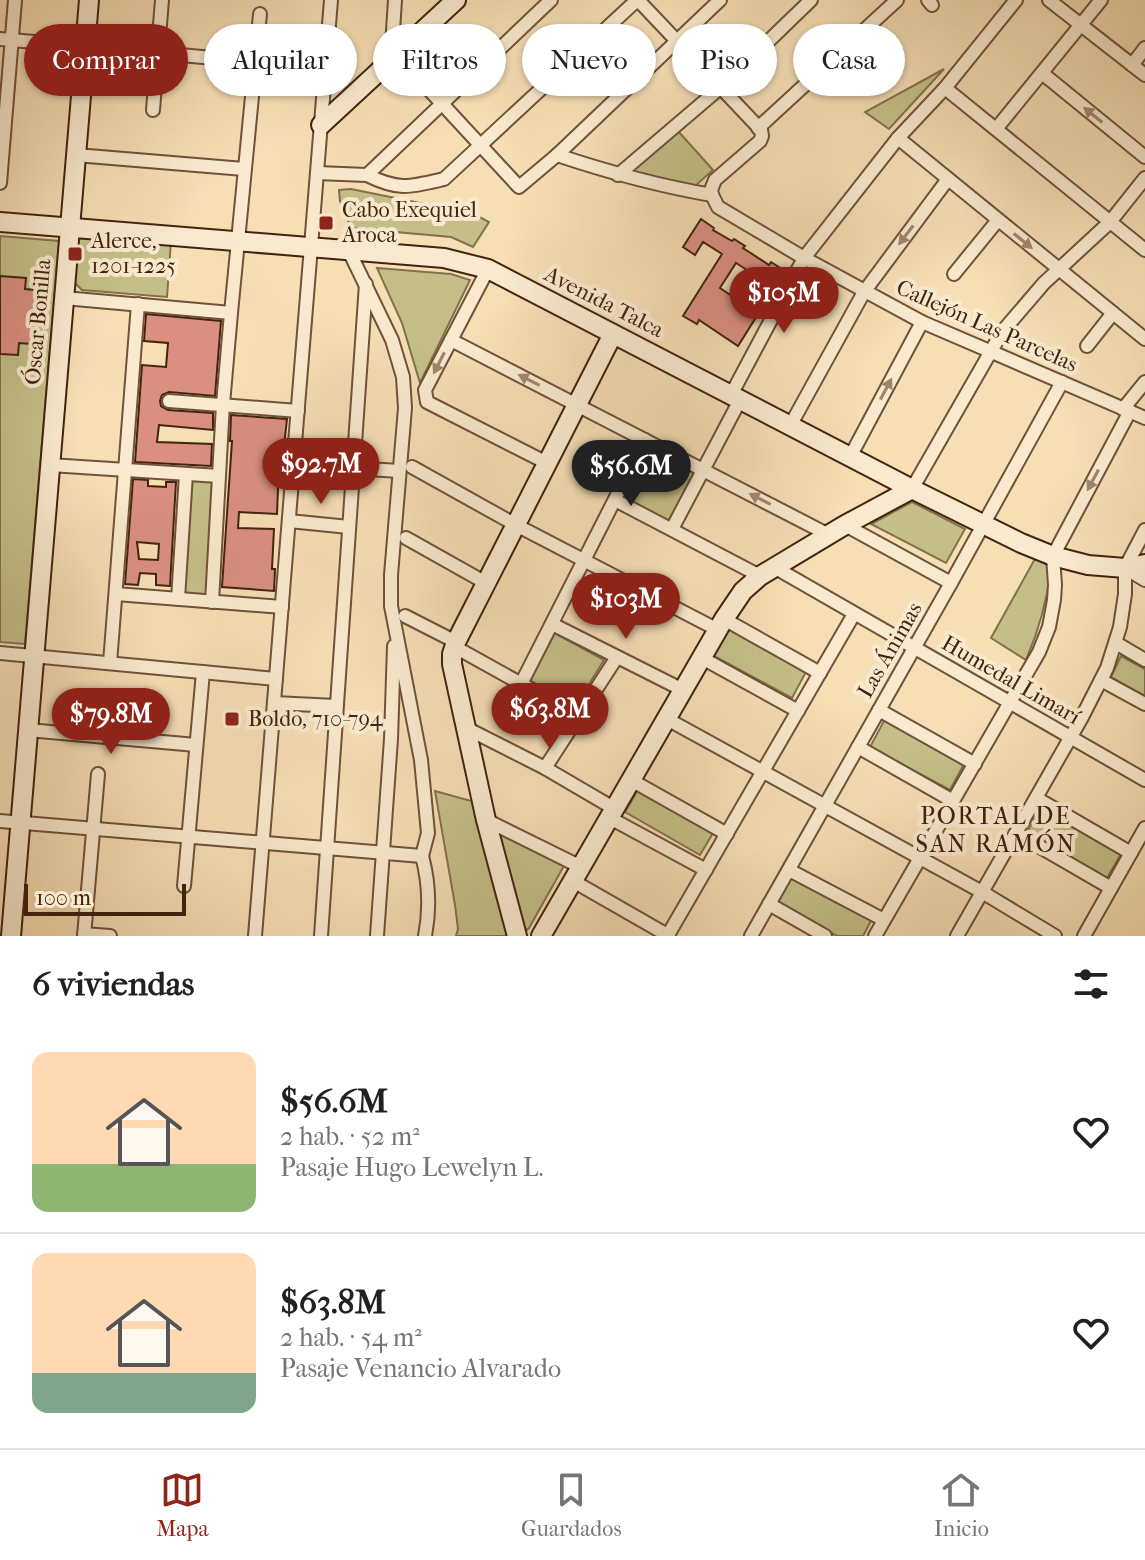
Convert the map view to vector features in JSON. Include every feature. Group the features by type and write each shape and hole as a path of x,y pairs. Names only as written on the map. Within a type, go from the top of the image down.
{"street":[{"path":"0,183 6,40 15,0"},
{"name":"Óscar Bonilla","path":"87,24 89,0"},
{"path":"160,24 162,0"},
{"path":"329,24 331,0"},
{"path":"395,0 395,24"},
{"path":"430,24 456,0"},
{"path":"367,175 551,0"},
{"path":"317,173 367,175 386,184 405,187 444,179 637,0 672,37"},
{"path":"694,24 720,0"},
{"path":"777,33 811,0"},
{"path":"758,128 897,0"},
{"path":"672,529 704,470 804,258 898,138 945,88 1016,0"},
{"path":"1049,0 1145,75"},
{"path":"996,129 1101,0"},
{"path":"259,24 260,14"},
{"path":"433,96 519,187 557,155 672,45"},
{"path":"1132,65 1145,48"},
{"path":"1042,73 1145,157"},
{"path":"321,125 373,77"},
{"path":"945,88 1145,250"},
{"name":"Óscar Bonilla","path":"11,936 81,96"},
{"path":"153,110 154,96"},
{"path":"212,602 223,404 252,96"},
{"path":"255,936 324,96"},
{"path":"618,175 711,96"},
{"path":"557,155 660,186 712,195 715,180 760,141 762,134 728,96"},
{"path":"898,138 1145,339"},
{"path":"76,155 244,169"},
{"path":"541,936 743,591 767,572 912,489 990,351 1016,315 1058,270 1110,222 1145,178"},
{"path":"790,426 864,292 948,179"},
{"name":"Callejón Las Parcelas","path":"712,195 718,207 922,322 1145,418"},
{"path":"954,274 998,220"},
{"name":"Avenida Talca","path":"0,222 444,258 488,269 1021,543 1088,565 1125,568 1145,564"},
{"path":"349,251 392,340 403,377 405,408 391,606 400,620 421,760 428,833 422,856 428,895 425,936"},
{"path":"488,269 425,390 427,402 547,463"},
{"path":"321,936 366,284"},
{"path":"64,298 231,313"},
{"path":"110,663 138,304"},
{"path":"1087,346 1113,313"},
{"path":"850,457 922,322"},
{"path":"517,936 486,820 452,664 455,644 613,334"},
{"path":"451,340 704,470 951,583"},
{"name":"Las Ánimas","path":"751,936 1062,382"},
{"path":"875,936 1039,652 1049,627 1055,585 1053,556 1127,410 1145,382"},
{"path":"169,401 298,411"},
{"path":"521,684 645,440"},
{"path":"50,465 219,476"},
{"path":"412,467 583,560 820,673"},
{"path":"353,468 399,471"},
{"path":"178,599 186,474"},
{"name":"Humedal Limarí","path":"615,500 854,614 1145,780"},
{"path":"289,521 349,527"},
{"path":"957,936 1101,680 1116,643 1123,611 1125,568 1145,530"},
{"path":"406,538 486,583"},
{"path":"1125,568 1145,580"},
{"path":"116,594 282,607"},
{"path":"486,820 577,874 668,936 854,614"},
{"path":"400,620 455,644 579,716"},
{"path":"377,936 400,620"},
{"path":"552,624 683,690"},
{"path":"1116,643 1145,660"},
{"path":"0,653 276,679"},
{"path":"545,768 617,657"},
{"path":"702,658 798,711"},
{"path":"184,886 203,672"},
{"path":"1101,680 1145,704"},
{"path":"274,703 336,706"},
{"path":"879,710 975,764"},
{"path":"667,719 982,892 1055,936"},
{"path":"466,728 545,768 706,870"},
{"path":"28,730 196,745"},
{"path":"858,747 953,801"},
{"path":"98,774 84,935 110,936"},
{"path":"631,780 727,834"},
{"path":"1036,798 1131,853"},
{"path":"0,821 422,856"},
{"path":"1084,936 1145,828"},
{"path":"1016,833 1111,888"},
{"path":"789,870 884,920"},
{"path":"769,904 825,936"}],"shaded area":[{"path":"944,69 889,129 865,112 894,96 905,96 905,90"},
{"path":"678,131 713,170 695,186 628,173"},
{"path":"351,189 474,214 489,222 473,247 451,237 351,228 339,190"},
{"path":"84,235 171,241 167,297 82,290 74,282 76,242"},
{"path":"0,236 59,241 25,644 0,642"},
{"path":"377,268 451,274 470,280 420,383 402,323"},
{"path":"647,448 697,474 670,524 621,498"},
{"path":"190,477 218,479 209,597 182,595"},
{"path":"912,502 965,529 946,563 871,524"},
{"path":"1036,557 1051,568 1042,615 1026,660 991,638"},
{"path":"727,627 807,670 792,698 712,655"},
{"path":"555,633 604,660 575,707 530,681"},
{"path":"1121,656 1145,669 1145,696 1111,677"},
{"path":"885,719 965,762 950,790 870,747"},
{"path":"638,790 713,833 700,855 625,812"},
{"path":"435,791 475,802 508,936 456,936 455,905"},
{"path":"1040,808 1121,854 1107,878 1027,832"},
{"path":"493,827 565,864 529,928 523,933"},
{"path":"792,877 872,919 863,936 837,936 777,904"}],"building":[{"path":"701,219 769,265 771,262 785,271 738,346 699,320 697,324 683,316 722,254 703,242 695,255 683,247","holes":["736,263 761,279 744,304 720,288"]},
{"path":"0,276 26,278 25,289 36,290 32,344 19,343 18,355 0,354"},
{"path":"146,314 221,321 215,396 169,392 162,395 160,401 161,406 168,410 213,413 213,430 159,425 157,442 212,444 211,466 135,462 142,365 166,367 168,343 144,341"},
{"path":"231,415 287,419 282,464 279,463 277,514 239,512 238,528 274,529 274,591 222,587"},
{"path":"133,479 148,480 148,486 166,487 166,482 176,482 170,586 156,585 156,574 140,573 138,585 125,584","holes":["137,542 159,544 158,560 139,559"]}],"place":[{"name":"Cabo Exequiel Aroca","path":"326,223"},
{"name":"Alerce, 1201-1225","path":"75,254"},
{"name":"Boldo, 710-794","path":"232,719"}],"district":[{"name":"PORTAL DE SAN RAMÓN","path":"996,830"}]}
